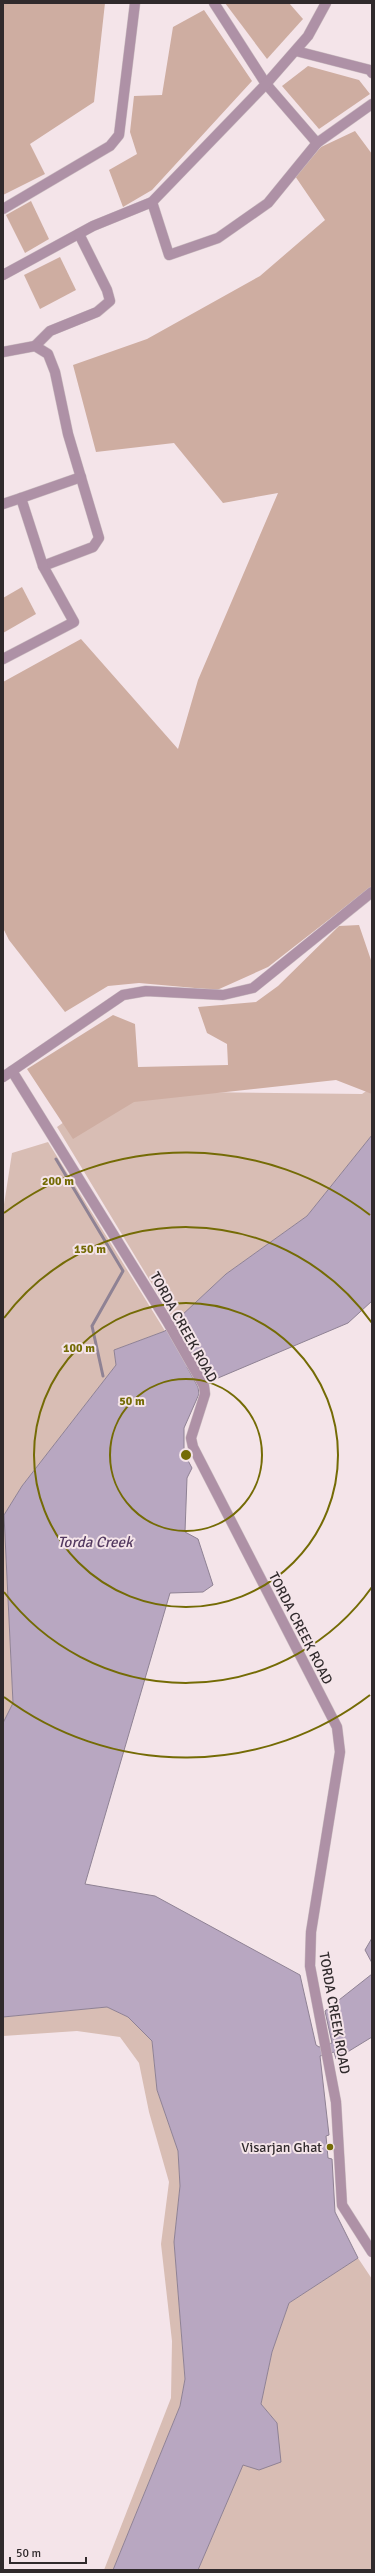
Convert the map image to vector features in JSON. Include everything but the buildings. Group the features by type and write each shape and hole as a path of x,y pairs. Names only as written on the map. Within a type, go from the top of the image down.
{"street":[{"path":"3,209 110,146 119,134 135,3"},
{"path":"214,3 266,84 317,143"},
{"path":"3,275 79,234 152,202 296,51 308,36 326,3"},
{"path":"296,51 370,70 372,73"},
{"path":"152,202 169,255 218,238 268,203 317,143 372,104"},
{"path":"3,352 35,346 50,331 97,312 110,301 107,290 79,234"},
{"path":"35,346 48,354 55,372 68,434 99,538 93,547 42,566"},
{"path":"3,504 81,477"},
{"path":"3,659 74,622 42,566 21,498"},
{"path":"7,1074 123,995 146,991 223,996 253,988 372,892"},
{"name":"TORDA CREEK ROAD","path":"7,1074 167,1321 204,1386 205,1394 191,1438 195,1453 336,1727 340,1739 340,1752 309,1950 310,1966 336,2102 342,2205 372,2252"}],"shaded area":[{"path":"3,3 105,3 94,102 30,144 45,174 3,195"},
{"path":"225,3 289,3 303,19 267,59"},
{"path":"204,10 252,81 152,190 123,207 109,170 137,154 130,132 134,96 162,95 173,27"},
{"path":"308,66 359,80 370,94 319,129 282,86"},
{"path":"355,131 372,154 372,886 268,967 217,990 139,983 108,986 65,1012 9,940 3,928 3,682 81,639 178,749 198,680 278,493 223,503 174,443 96,452 73,365 147,339 260,276 325,220 295,176 321,147"},
{"path":"31,201 49,239 25,253 6,215"},
{"path":"60,257 76,290 40,309 24,275"},
{"path":"22,587 36,614 3,633 3,598"},
{"path":"359,925 372,963 372,1094 336,1080 134,1102 73,1139 27,1069 113,1015 135,1024 138,1067 228,1065 227,1044 207,1033 198,1007 256,1002 278,986 339,926"},
{"path":"372,1087 372,1135 307,1216 226,1274 175,1322 57,1127 108,1091 362,1094"},
{"path":"48,1142 165,1331 114,1350 116,1365 22,1486 4,1515 13,1703 3,1723 3,1211 12,1153"},
{"path":"107,2007 128,2017 152,2041 157,2090 178,2151 180,2186 174,2242 185,2379 180,2406 113,2570 104,2570 171,2398 172,2341 161,2244 169,2182 149,2112 139,2063 120,2037 77,2031 3,2036 3,2017"},
{"path":"358,2258 372,2279 372,2570 198,2570 243,2464 277,2423 261,2404 272,2352 289,2303"}],"water":[{"name":"Torda Creek","path":"372,1135 372,1301 348,1323 211,1381 196,1361 187,1367 198,1387 199,1394 184,1428 184,1453 192,1468 187,1478 185,1532 198,1539 213,1585 203,1592 170,1593 85,1884 155,1896 300,1975 316,2045 319,2047 332,2043 325,2011 372,1974 372,2037 336,2059 334,2052 320,2056 329,2135 326,2136 328,2158 332,2159 335,2212 358,2258 289,2303 272,2352 261,2404 277,2423 281,2462 259,2470 243,2465 198,2570 113,2570 180,2406 185,2379 174,2242 180,2186 178,2151 157,2090 152,2041 128,2017 107,2007 3,2017 3,1723 13,1703 4,1515 22,1486 116,1365 114,1350 165,1331 226,1274 307,1216"},
{"path":"372,1938 372,1963 365,1950"}],"waterway":[{"path":"56,1159 123,1271 92,1326 103,1376"}],"place":[{"name":"Visarjan Ghat","path":"330,2147"}]}
